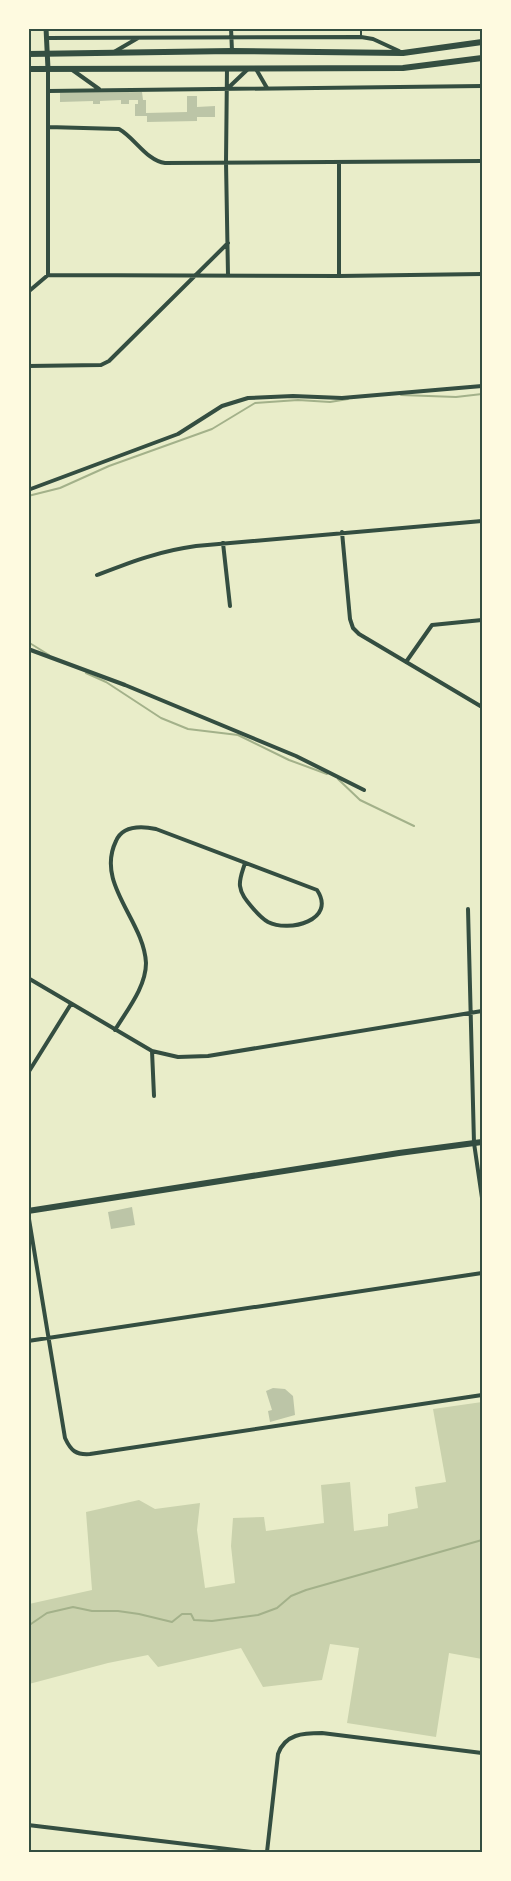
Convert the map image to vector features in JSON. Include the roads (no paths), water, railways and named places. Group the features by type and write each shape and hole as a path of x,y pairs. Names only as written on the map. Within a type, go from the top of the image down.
{"main road":[{"path":"28,54 232,51 403,53 483,42"},
{"path":"28,69 403,68 483,58"},
{"path":"28,1212 399,1153 483,1142"}],"street":[{"path":"46,28 48,275"},
{"path":"231,28 232,51"},
{"path":"112,53 139,37"},
{"path":"47,38 361,37 373,39 403,53"},
{"path":"226,68 228,275"},
{"path":"227,89 252,68 267,89"},
{"path":"70,69 100,90"},
{"path":"48,91 483,86"},
{"path":"48,127 119,129 126,132 160,162 483,161"},
{"path":"339,162 339,276"},
{"path":"28,366 101,365 109,361 228,243"},
{"path":"28,292 48,275 483,274"},
{"path":"28,490 178,434 222,406 248,398 293,396 342,398 483,386"},
{"path":"97,575 145,556 168,550 342,532 483,521"},
{"path":"342,532 350,619 353,628 359,634 483,707"},
{"path":"223,543 230,606"},
{"path":"406,662 432,625 483,620"},
{"path":"28,650 125,685 286,751 364,790"},
{"path":"115,1029 139,990 146,965 141,938 113,882 110,857 118,837 126,830 143,827 156,829 245,863 317,891 322,908 309,921 301,924 280,926 269,922 258,914 245,898 240,887 245,863"},
{"path":"468,909 474,1143 483,1198"},
{"path":"28,978 152,1051 178,1057 207,1056 483,1011"},
{"path":"28,1073 70,1004"},
{"path":"152,1051 154,1096"},
{"path":"28,1212 65,1438 70,1448 76,1453 90,1454 483,1395"},
{"path":"28,1341 483,1273"},
{"path":"267,1852 278,1754 280,1746 294,1736 302,1733 322,1733 483,1753"},
{"path":"28,1825 252,1852"}],"lane":[{"path":"361,28 361,37"}],"waterway":[{"path":"401,395 456,397 482,394"},
{"path":"28,496 60,488 109,466 212,429 255,403 298,400 330,402 348,399"},
{"path":"28,642 49,655"},
{"path":"86,673 106,682 161,718 188,729 238,735 289,760 327,774"},
{"path":"338,779 360,800 414,826"},
{"path":"28,1626 47,1613 73,1607 92,1611 139,1614 172,1622 182,1614 191,1614 194,1620 212,1621 258,1615 277,1608 291,1596 306,1590 482,1540"}]}
